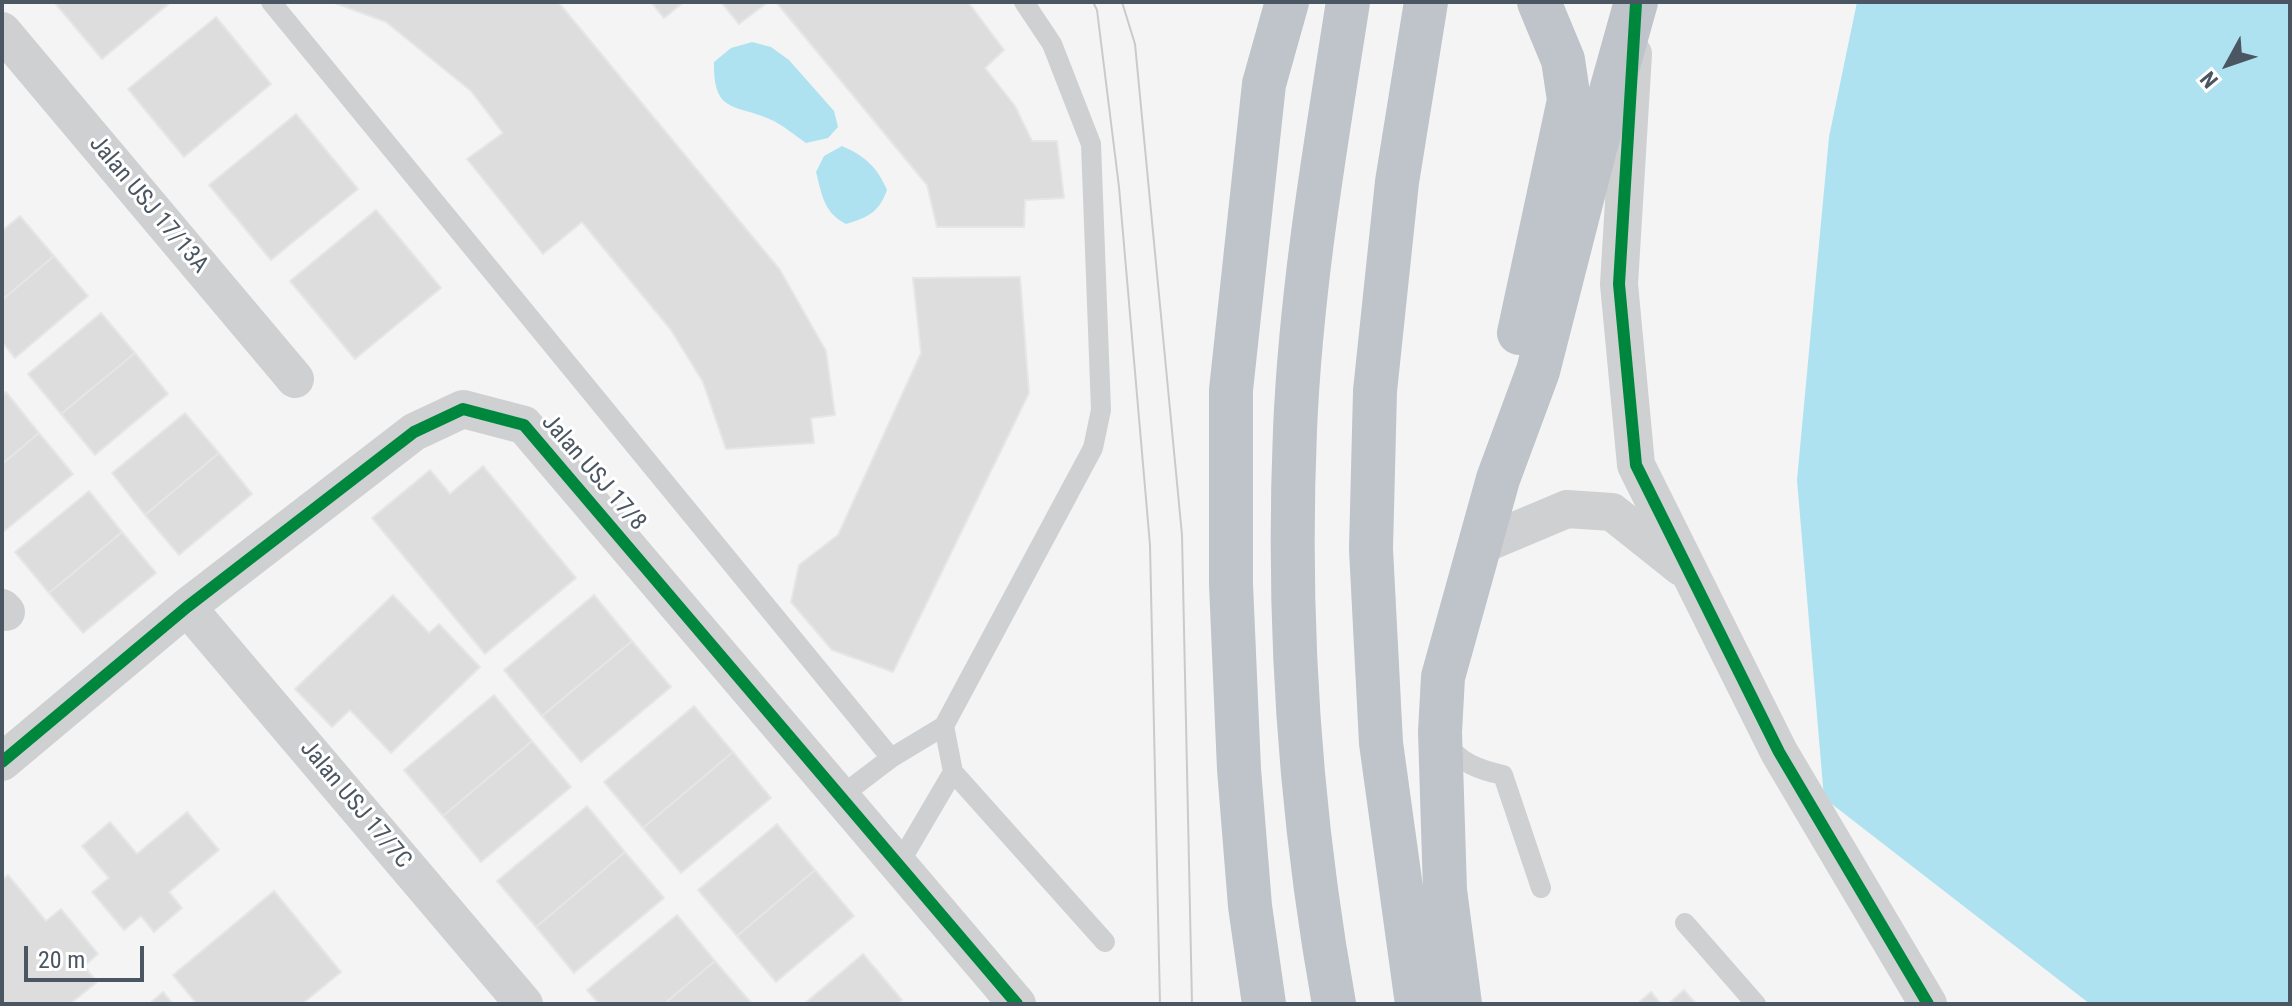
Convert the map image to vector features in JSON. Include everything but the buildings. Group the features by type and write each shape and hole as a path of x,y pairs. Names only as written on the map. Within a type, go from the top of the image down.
{"highway":[{"path":"1253,2 1264,84"},
{"path":"1264,1004 1250,906 1242,815 1231,584 1231,390 1264,84 1287,2"},
{"path":"1334,1004 1319,920 1302,759 1294,621 1295,429 1311,255 1348,2"},
{"path":"1417,1004 1381,743 1371,549 1375,391 1397,182 1426,2"},
{"path":"1498,479 1517,340 1569,100 1563,60 1539,2"},
{"path":"1460,1004 1445,890 1440,732 1443,677 1498,479 1538,371 1636,2"}],"street":[{"path":"1636,2 1619,284 1636,465 1779,752 1928,1004"},
{"name":"Jalan USJ 17/13A","path":"2,31 295,379"},
{"name":"Jalan USJ 17/8","path":"2,762 187,607 414,432 463,409 524,425 1017,1004"},
{"path":"1479,546 1567,509 1612,512 1689,573"},
{"name":"Jalan USJ 17/7C","path":"187,607 524,1004"}],"lane":[{"path":"271,2 891,758"},
{"path":"841,796 891,758 944,726 1093,448 1101,410 1091,144 1052,44 1024,2"},
{"path":"944,726 953,772 1105,942"},
{"path":"1440,732 1449,747 1463,760 1479,769 1503,775 1541,888"},
{"path":"1442,803 1465,777 1479,769"},
{"path":"899,864 953,772"},
{"path":"1685,923 1756,1004"}],"water":[{"path":"1857,2 2290,2 2290,1004 2090,1004 1824,798 1797,480 1829,137"},
{"path":"752,42 771,47 789,60 834,111 838,127 828,138 806,143 774,121 738,109 723,100 715,79 714,62 731,48"},
{"path":"842,146 869,163 887,190 872,213 846,224 828,209 816,172 824,156"}],"tram line":[{"path":"1093,2 1097,10 1119,187 1150,545 1160,1004"},
{"path":"1122,2 1135,44 1182,535 1192,1004"}],"cycle path":[{"path":"1636,3 1619,284 1636,465 1779,752 1928,1004"},
{"path":"2,762 187,607 414,432 463,409 524,425 1017,1004"}]}
